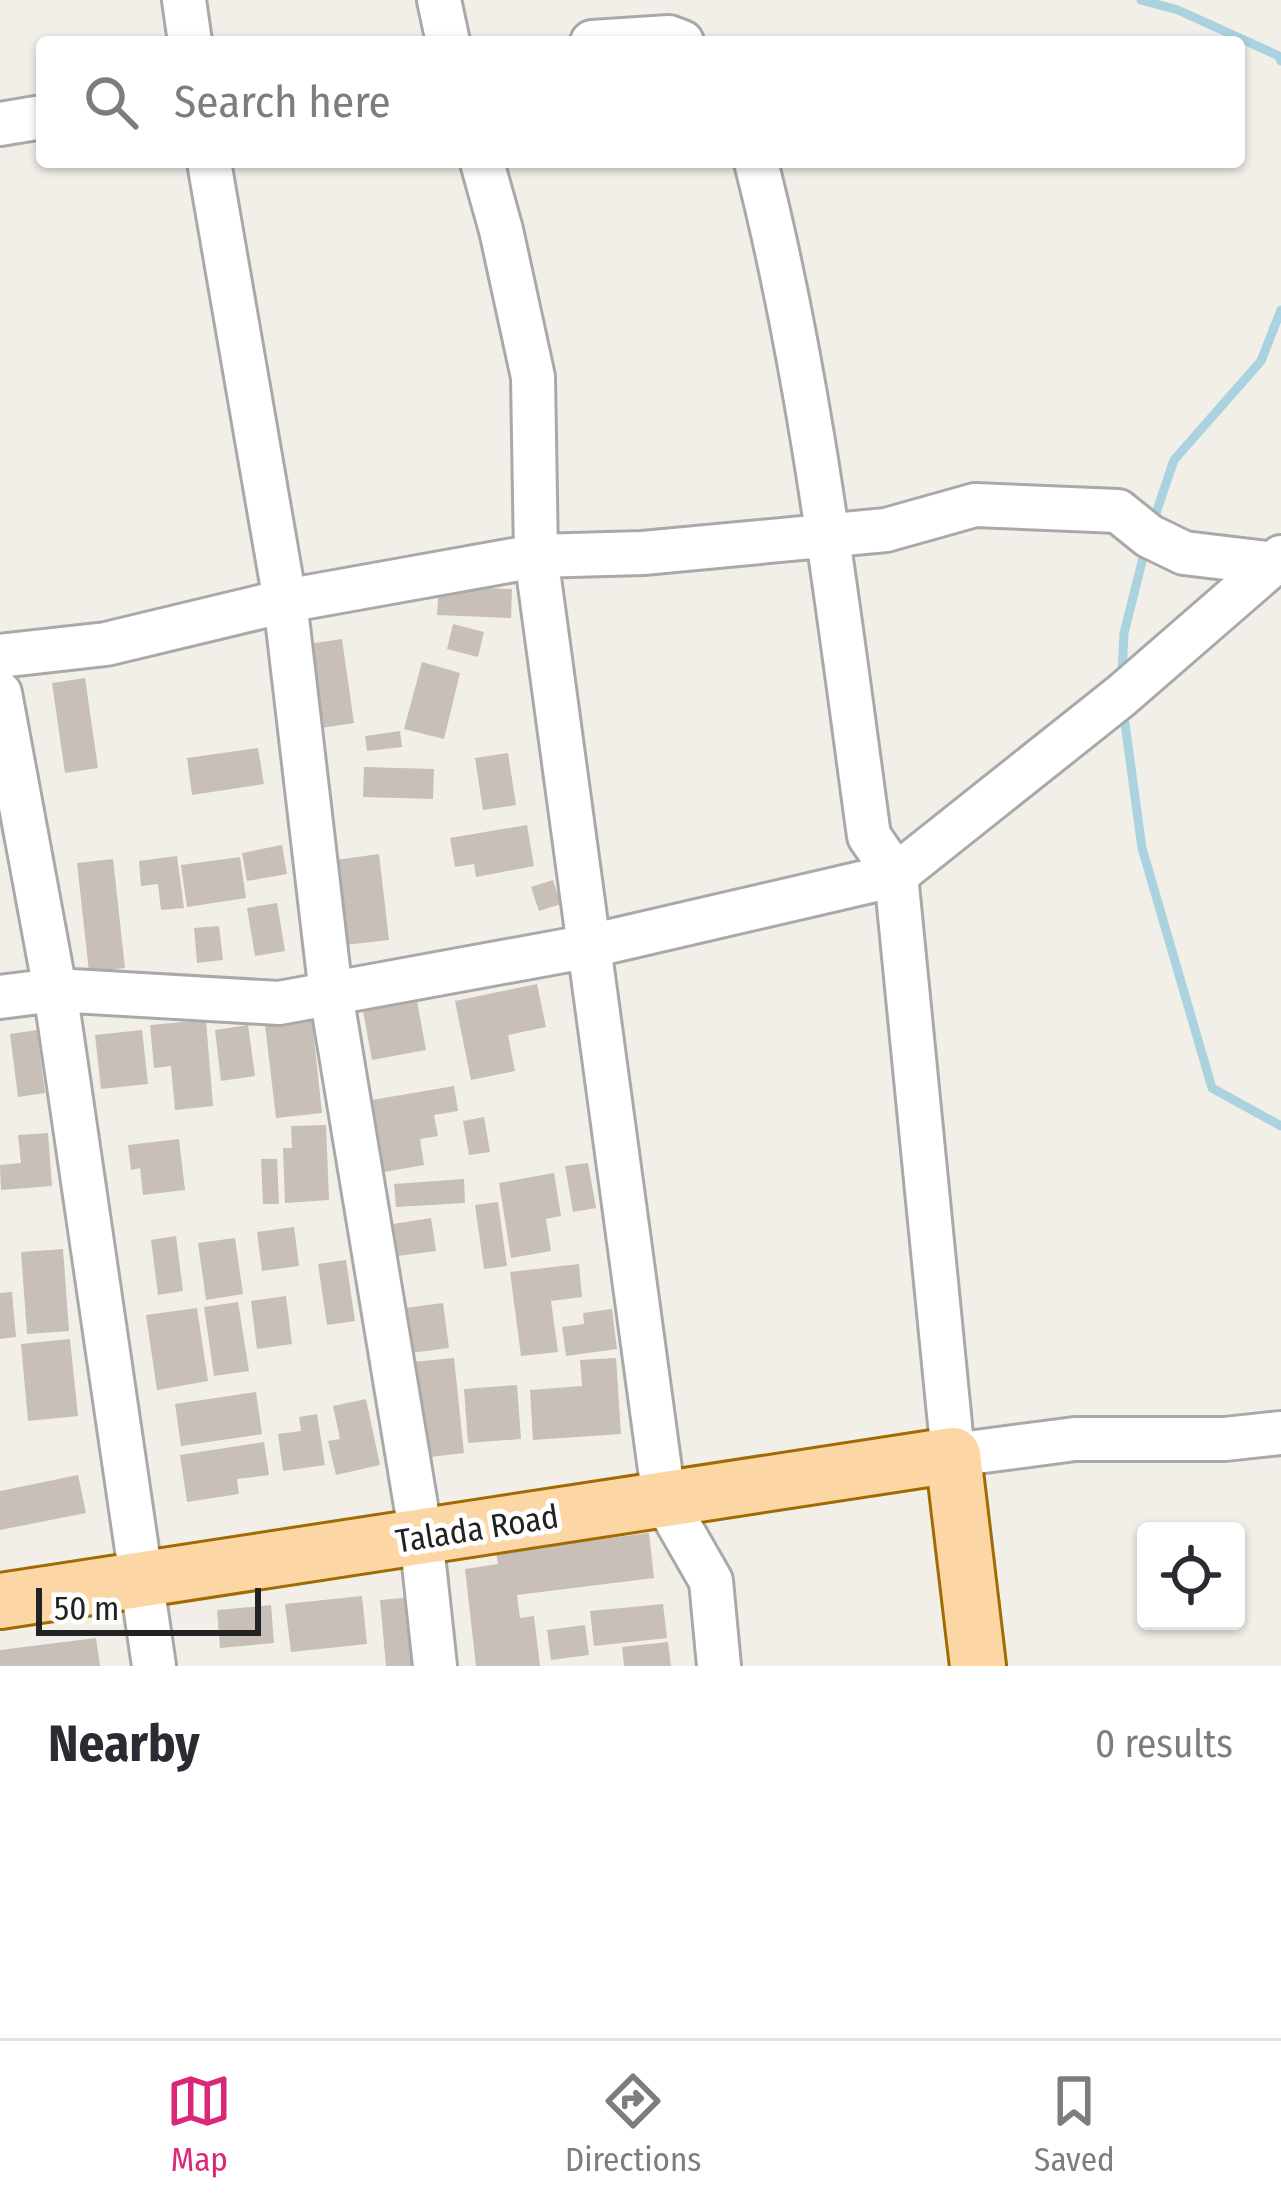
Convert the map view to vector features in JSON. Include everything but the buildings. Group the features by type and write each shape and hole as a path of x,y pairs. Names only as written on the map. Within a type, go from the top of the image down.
{"main road":[{"name":"Talada Road","path":"0,1601 953,1455"},
{"path":"953,1455 978,1666"}],"street":[{"path":"184,0 189,36"},
{"path":"439,0 447,36"},
{"path":"0,124 36,118"},
{"path":"209,168 285,601 331,994 421,1536 435,1666"},
{"path":"484,168 502,230 532,377 536,556 664,1499 711,1581 719,1666"},
{"path":"758,168 777,244 827,533 868,836 896,875 953,1455 1075,1439 1225,1439 1281,1433"},
{"path":"0,656 106,644 285,601 536,556 643,554 886,530 975,505 1118,511 1149,536 1184,553 1277,560"},
{"path":"0,997 55,990 279,1003 590,946 896,875 1121,696 1277,560"},
{"path":"0,693 55,990 154,1666"}],"waterway":[{"path":"1141,0 1178,10 1235,36"},
{"path":"1245,41 1281,61"},
{"path":"1153,522 1174,460 1261,361 1281,310"},
{"path":"1122,674 1124,633 1145,550"},
{"path":"1123,709 1142,848 1212,1088 1281,1126"}]}
